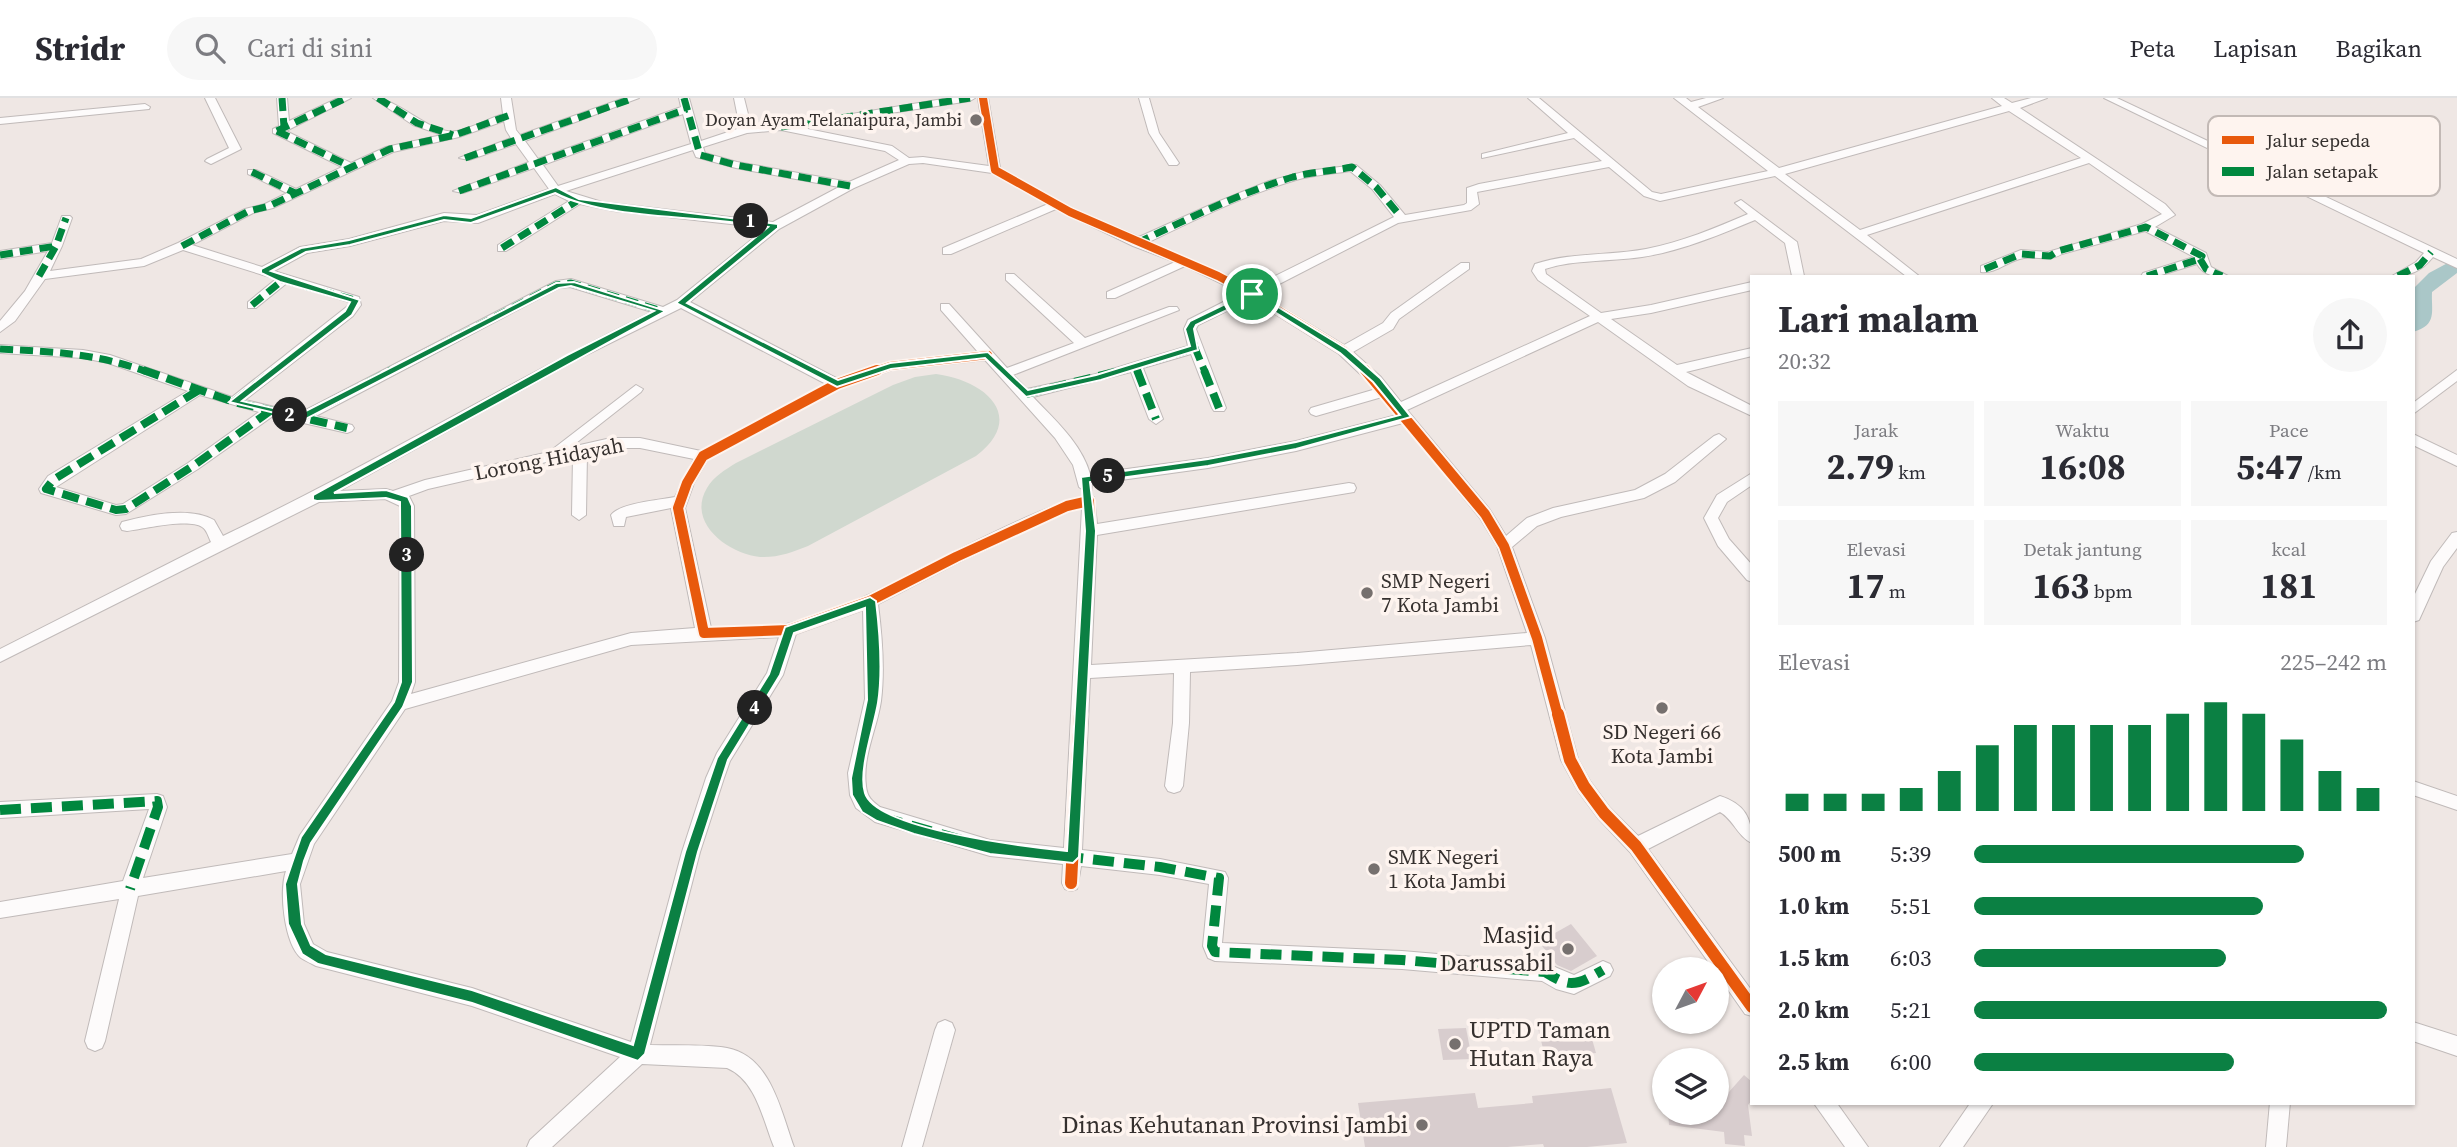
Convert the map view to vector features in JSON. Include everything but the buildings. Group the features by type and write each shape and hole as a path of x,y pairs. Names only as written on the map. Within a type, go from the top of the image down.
{"street":[{"path":"211,161 235,149 211,99 224,98"},
{"path":"282,98 284,127"},
{"path":"346,98 277,131 349,166"},
{"path":"378,98 418,123 455,135"},
{"path":"506,98 511,130 517,139 556,190 577,201 775,226"},
{"path":"465,158 634,98"},
{"path":"739,98 746,130"},
{"path":"264,271 304,250 350,242 444,217 471,221 556,190 746,130 970,98"},
{"path":"984,98 995,170"},
{"path":"1143,98 1154,133 1173,163"},
{"path":"1534,98 1648,194 1660,198 1775,173 2042,98"},
{"path":"1679,98 1912,275"},
{"path":"1690,106 1717,98"},
{"path":"1985,269 2021,254 2050,256 2067,248 2146,227 2169,217 2167,211 1997,98"},
{"path":"2109,98 2208,145"},
{"path":"459,191 685,104 701,156 850,186"},
{"path":"0,121 145,107"},
{"path":"39,275 144,262 182,246 249,211 269,206 390,149 455,135 510,115"},
{"path":"781,127 888,148 907,161"},
{"path":"1486,156 1575,134"},
{"path":"0,656 317,497 571,357 681,303 775,226 850,186 907,161 923,160 995,170 1056,205 1252,294 1344,351 1386,391 1485,514 1504,545 1537,638 1570,760 1604,813 1636,846 1750,1004"},
{"path":"1859,234 2088,160"},
{"path":"1219,408 1195,348 1190,329 1193,323 1401,218 1467,208 1473,204 1471,190 1612,163"},
{"path":"1137,243 1269,185 1297,176 1350,167 1376,187 1401,218"},
{"path":"252,172 295,193"},
{"path":"2314,196 2457,264"},
{"path":"502,248 577,201"},
{"path":"1741,203 1791,242 1797,275"},
{"path":"947,251 1056,205"},
{"path":"1750,411 1693,383 1542,277 1539,267 1553,263 1645,253 1701,238 1757,215"},
{"path":"0,328 10,320 57,246 66,218"},
{"path":"2146,227 2199,253 2206,269 2219,275"},
{"path":"0,255 57,246"},
{"path":"182,246 264,271 283,280 355,300 349,313 234,402"},
{"path":"2400,275 2436,254"},
{"path":"2150,275 2200,259"},
{"path":"1111,295 1184,262"},
{"path":"1344,351 1388,326 1395,316 1465,266"},
{"path":"1010,277 1083,344"},
{"path":"252,305 283,280"},
{"path":"301,418 556,285 571,284 662,311"},
{"path":"1085,480 1208,463 1296,446 1403,412 1599,317 1651,309 1750,286"},
{"path":"681,303 837,384"},
{"path":"945,307 1026,394 1073,452 1085,480 1090,531 1071,883"},
{"path":"1005,373 1174,310"},
{"path":"1026,394 1136,367 1195,348"},
{"path":"0,349 82,354 110,359 234,402 347,428"},
{"path":"1676,370 1750,352"},
{"path":"704,633 678,501 703,457 837,384 890,366 988,355"},
{"path":"1136,367 1156,419"},
{"path":"2415,408 2457,374"},
{"path":"551,456 636,389"},
{"path":"200,390 53,480 46,489 122,510 193,466 270,411"},
{"path":"1316,411 1386,391"},
{"path":"1504,545 1532,522 1558,512 1639,494 1670,478 1719,439"},
{"path":"2415,440 2457,461"},
{"name":"Lorong Hidayah","path":"317,497 397,495 425,485 580,449 626,442 703,457"},
{"path":"579,515 580,449"},
{"path":"1750,479 1726,494 1715,505 1712,517 1723,542 1750,574"},
{"path":"1090,531 1349,488"},
{"path":"397,495 407,506 407,682 399,704 306,841 298,861 291,884 295,924 306,950 323,960 472,997 638,1054 728,1058 744,1065 761,1086 784,1147"},
{"path":"399,704 631,639 789,630 870,601 956,556 1067,506 1089,500"},
{"path":"619,522 618,515 622,513 678,501"},
{"path":"127,526 195,518 209,523 219,544"},
{"path":"2415,612 2436,565 2457,537"},
{"path":"870,601 873,626 873,700 857,778 859,795 867,808 881,817 990,848 1160,867 1219,878 1212,946 1215,952 1402,960 1545,972 1561,985 1569,987 1603,970"},
{"path":"537,1147 638,1054 691,852 715,778 723,758 775,675 789,630"},
{"path":"1083,672 1297,659 1537,638"},
{"path":"1174,786 1181,723 1182,666"},
{"path":"2415,789 2457,803"},
{"path":"0,810 157,801 158,807 130,889 95,1041"},
{"path":"1636,846 1720,803 1732,810 1750,832"},
{"path":"0,910 298,861"},
{"path":"912,1147 946,1030"},
{"path":"2415,1032 2457,1046"},
{"path":"1825,1105 1858,1147"},
{"path":"1950,1147 1982,1105"},
{"path":"2276,1147 2280,1105"}],"shaded area":[{"path":"936,374 970,384 994,402 999,414 998,427 991,441 976,456 808,546 785,554 766,557 748,555 724,543 706,524 702,501 707,488 728,468 893,385 915,377"}],"waterway":[{"path":"2415,323 2422,315 2421,297 2425,287 2457,264"}],"marked path":[{"path":"282,98 284,127"},
{"path":"277,131 346,98"},
{"path":"378,98 417,123 453,135"},
{"path":"465,158 634,98"},
{"path":"684,98 700,155 736,165 850,186"},
{"path":"781,127 970,98"},
{"path":"459,191 687,109"},
{"path":"182,246 249,211 269,206 390,149 455,135 510,115"},
{"path":"277,131 349,166"},
{"path":"1137,243 1273,183 1300,175 1352,167 1376,187 1401,217"},
{"path":"252,172 295,193"},
{"path":"502,248 577,201"},
{"path":"39,276 56,246 66,218"},
{"path":"1985,269 2021,254 2050,256 2058,251 2146,227 2202,256 2200,259 2150,275"},
{"path":"0,255 56,246"},
{"path":"2400,275 2420,265 2431,252"},
{"path":"2200,259 2206,269 2220,275"},
{"path":"234,402 349,313 355,305 355,300 351,297 283,280 264,271"},
{"path":"252,305 283,280"},
{"path":"301,418 556,285 571,283 662,311"},
{"path":"1026,394 1098,378 1195,348 1190,329 1193,323 1252,294"},
{"path":"1195,348 1219,408"},
{"path":"0,349 83,354 110,359 234,402 347,428"},
{"path":"1136,367 1156,419"},
{"path":"199,390 53,480 46,489 116,510 126,509 193,466 270,411"},
{"path":"638,1054 691,852 715,778 723,758 775,675 789,630"},
{"path":"0,810 157,801 158,807 130,889"},
{"path":"881,817 990,848 1160,867 1219,878 1212,946 1215,952 1402,960 1545,972 1568,984 1579,983 1603,970"}],"cycle path":[{"path":"983,98 995,170 1070,212 1218,276 1252,294 1344,351 1376,380 1485,514 1504,546 1537,638 1570,760 1584,786 1604,813 1636,846 1750,1004"},
{"path":"988,355 890,366 837,384 703,456 687,483 678,508 704,633 714,634 789,630 870,601 956,557 1067,506 1089,501 1090,531 1071,883"}],"place":[{"name":"Doyan Ayam Telanaipura, Jambi","path":"976,120"},
{"name":"SMP Negeri 7 Kota Jambi","path":"1367,593"},
{"name":"SD Negeri 66 Kota Jambi","path":"1662,708"},
{"name":"SMK Negeri 1 Kota Jambi","path":"1374,869"},
{"name":"Masjid Darussabil","path":"1568,949"},
{"name":"UPTD Taman Hutan Raya","path":"1455,1044"},
{"name":"Dinas Kehutanan Provinsi Jambi","path":"1422,1125"}],"route":[{"path":"556,190 577,201 614,207 751,221 775,226 692,297 681,303 837,384 890,366 988,355 1026,394 1098,378 1195,348 1190,329 1193,323 1252,294 1344,351 1376,380 1406,417 1296,446 1208,463 1085,480 1090,531 1073,857 990,848 914,828 881,817 867,808 859,795 857,778 873,700 873,626 870,601 789,630 775,675 723,758 691,852 638,1054 472,997 323,960 306,950 295,924 291,884 298,861 306,841 399,704 407,682 407,506 397,495 317,497 571,357 662,311 571,284 556,285 301,418 234,402 349,313 355,300 283,280 264,271 304,250 350,242 444,217 471,221 556,190"}]}
